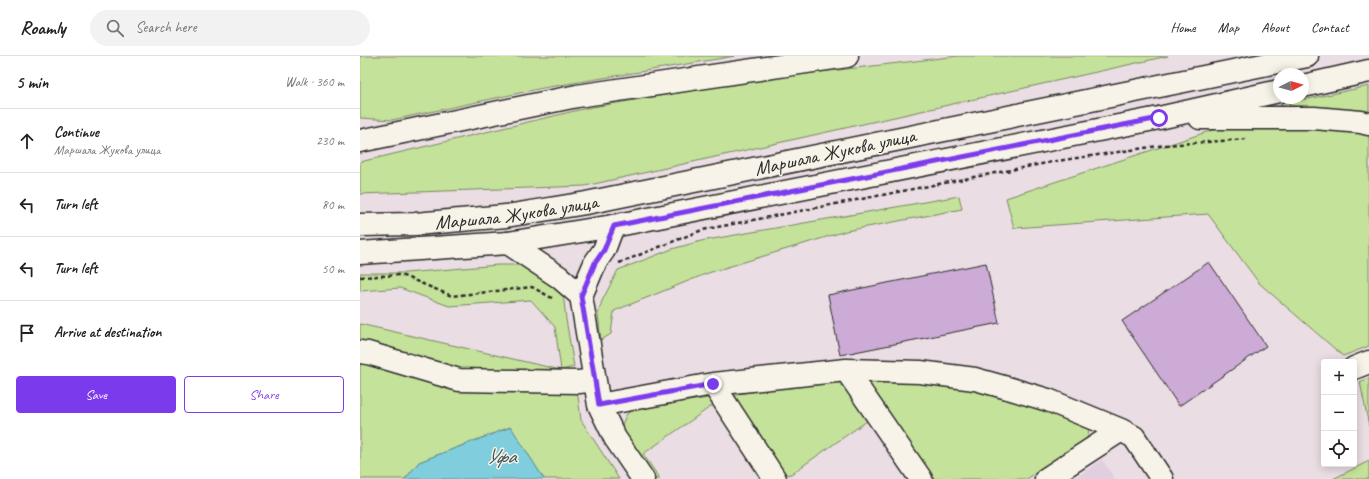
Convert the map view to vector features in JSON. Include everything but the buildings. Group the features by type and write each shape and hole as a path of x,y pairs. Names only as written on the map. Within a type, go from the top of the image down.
{"main road":[{"path":"360,141 577,96 759,62 847,56"},
{"name":"Маршала Жукова улица","path":"360,225 415,224 506,216 586,203 1307,56"},
{"path":"1309,85 1369,70"},
{"name":"Маршала Жукова улица","path":"360,253 508,243 614,226 1159,118 1273,92"},
{"path":"1159,118 1314,118 1369,124"},
{"path":"614,226 604,250 595,263 581,296 599,405 615,438 643,479"},
{"path":"508,243 559,277 581,296"},
{"path":"360,352 368,353 459,380 579,382 594,380"},
{"path":"1357,367 1369,362"},
{"path":"599,405 713,384 846,370 920,372 975,380 1048,400 1121,430 1134,437 1162,479"},
{"path":"846,370 921,479"},
{"path":"713,384 775,479"},
{"path":"1046,479 1121,430"}],"path":[{"path":"614,265 702,230 1057,161 1165,145 1253,138"},
{"path":"360,277 400,275 452,296 532,287 553,298"}],"shaded area":[{"path":"1102,460 1115,479 1074,479"}],"green space":[{"path":"360,56 735,56 543,88 392,120 360,118"},
{"path":"958,56 1168,56 585,186 360,194 360,162 587,108 762,79"},
{"path":"1369,86 1369,112 1280,105 1309,104 1309,99"},
{"path":"1225,126 1369,132 1369,346 1343,356 1259,283 1208,214 1014,228 1006,198"},
{"path":"959,196 962,209 846,231 708,273 614,311 611,334 601,340 598,314 602,301 618,270 672,249 701,241"},
{"path":"498,265 520,265 536,272 563,293 574,367 561,370 555,327 531,300 449,306 400,288 360,291 360,273 406,273"},
{"path":"360,324 561,370 558,388 577,389 581,420 619,479 544,479 510,427 419,462 405,479 360,479"},
{"path":"1369,378 1369,426 1360,382"},
{"path":"838,379 841,380 867,418 867,421 791,474 782,474 733,398 738,394"},
{"path":"873,382 942,385 983,392 1047,412 1085,426 1089,431 1087,438 1027,479 931,479 870,389 870,385"},
{"path":"708,398 716,403 643,454 660,479 654,479 623,434 621,427 626,415 632,410"},
{"path":"1369,461 1369,479 1333,479"}],"water":[{"name":"Уфа","path":"511,427 544,479 405,479 419,462"}],"route":[{"path":"713,384 599,405 581,296 595,263 604,250 614,226 1159,118"}]}
